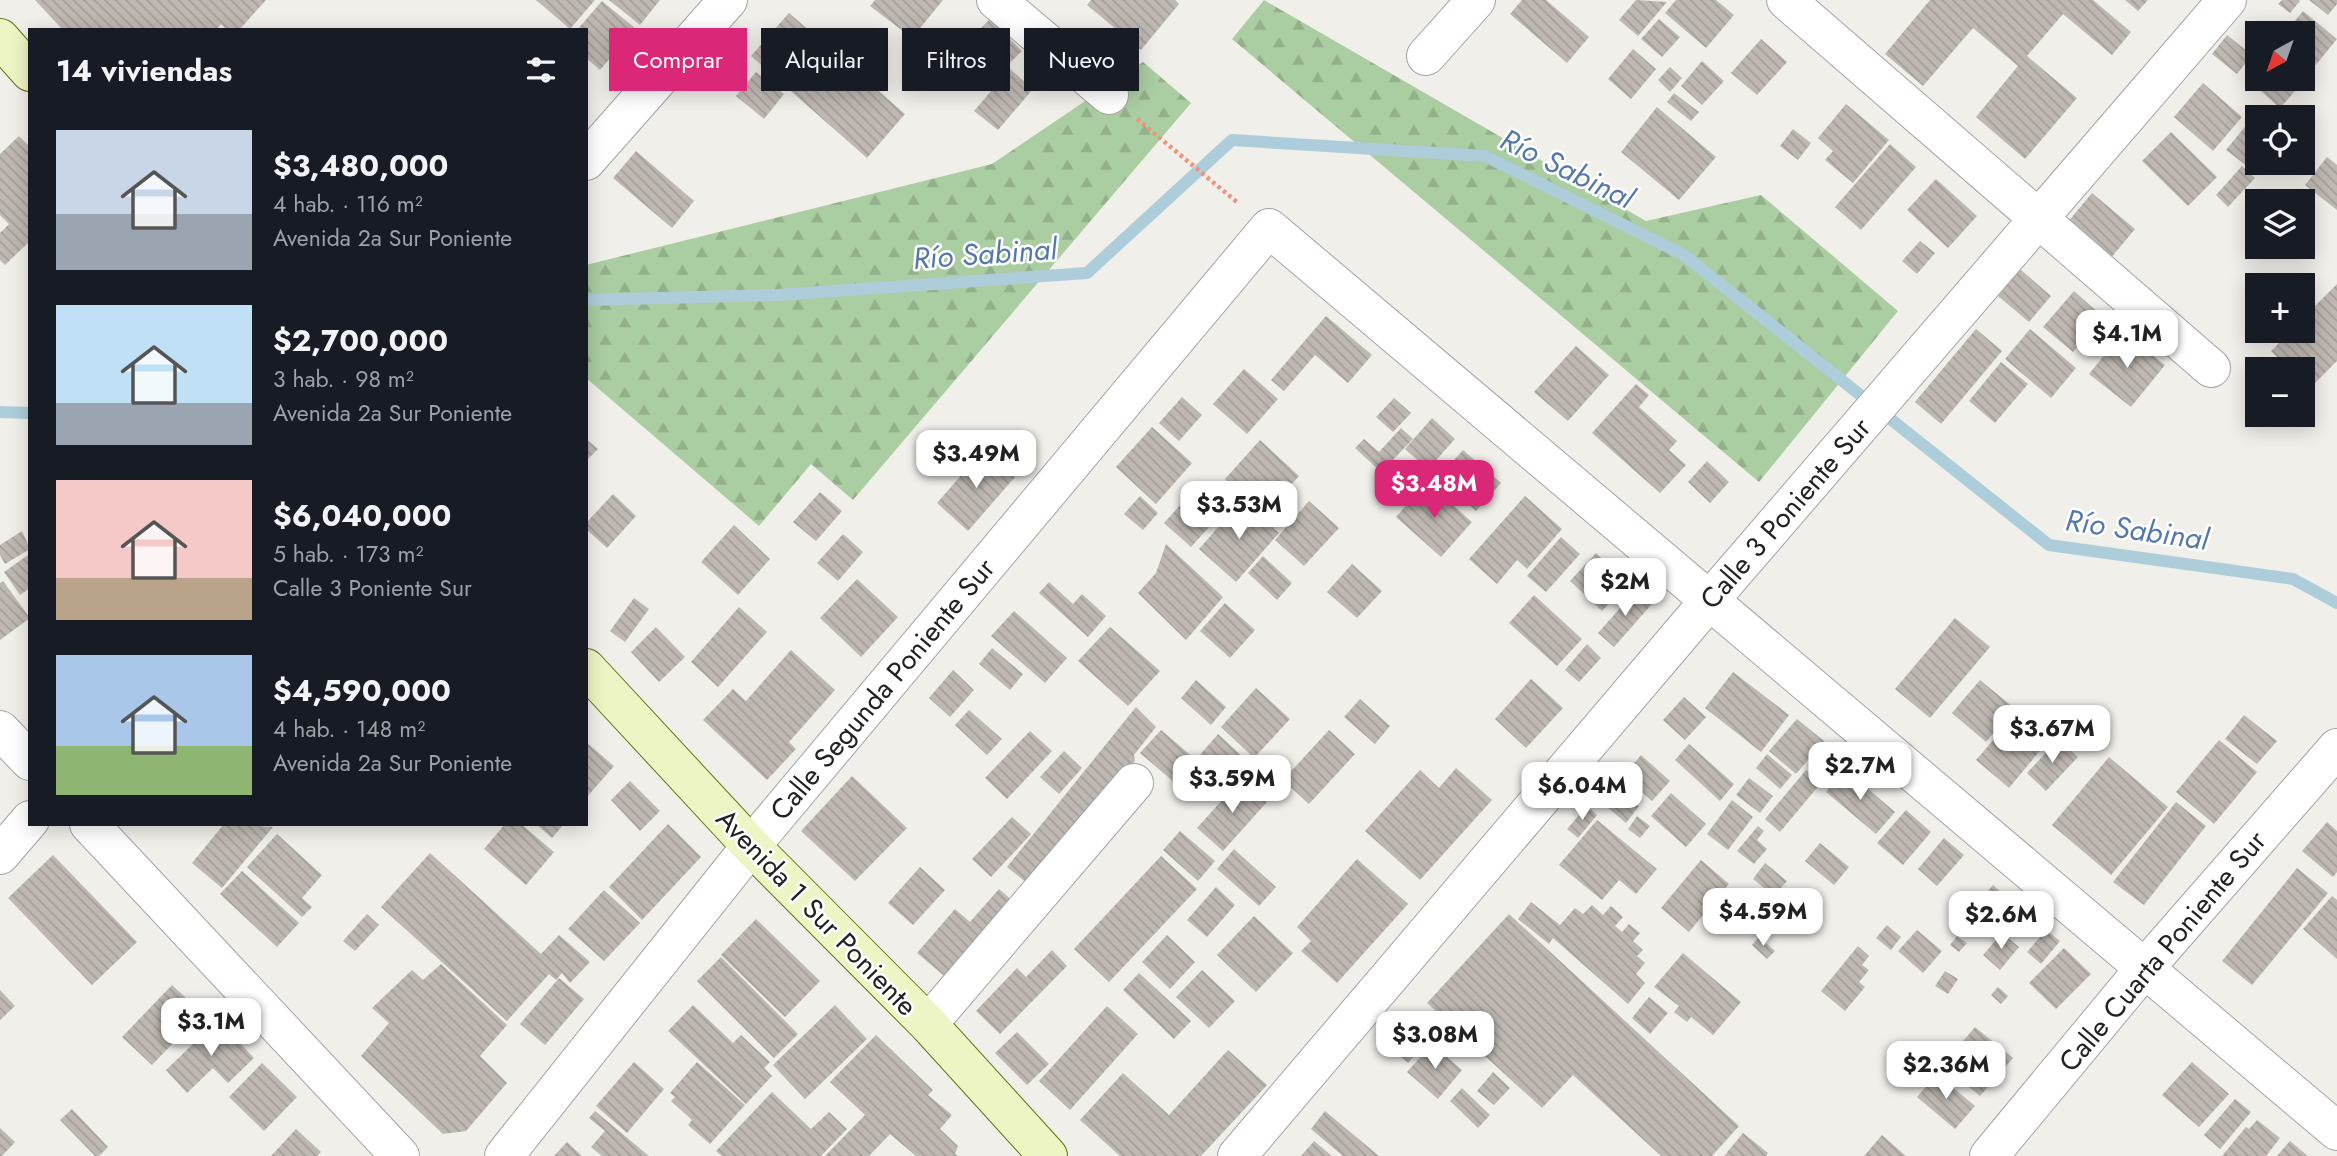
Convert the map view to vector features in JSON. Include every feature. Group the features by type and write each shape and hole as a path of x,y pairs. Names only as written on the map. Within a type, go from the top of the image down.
{"street":[{"path":"588,159 728,0"},
{"path":"996,0 1109,95"},
{"path":"1426,56 1476,0"},
{"path":"1786,0 2040,217 2211,368"},
{"name":"Calle 3 Poniente Sur","path":"1237,1156 1709,601 2227,0"},
{"path":"0,38 28,70"},
{"path":"1269,228 2337,1131"},
{"name":"Calle Segunda Poniente Sur","path":"504,1156 751,846 1269,228"},
{"name":"Avenida 1 Sur Poniente","path":"588,670 751,846 928,1024 1048,1156"},
{"path":"0,730 28,759"},
{"name":"Calle Cuarta Poniente Sur","path":"1990,1156 2144,969 2337,748"},
{"path":"928,1024 1134,783"},
{"path":"0,855 28,822"},
{"path":"91,826 400,1156"}],"path":[{"path":"1109,95 1269,228"}],"green space":[{"path":"1264,0 1646,221 1761,195 1898,311 1759,482 1232,39"},
{"path":"1143,62 1191,103 853,500 811,464 759,526 588,380 588,265 992,164 1100,91 1139,91 1139,65"}],"building":[{"path":"35,0 266,0 241,28 225,28 221,24 218,28 61,28"},
{"path":"536,0 595,0 569,28"},
{"path":"609,0 660,0 640,25"},
{"path":"875,0 943,0 920,28 902,28 902,30 870,6"},
{"path":"1091,0 1175,0 1179,4 1141,50 1139,28 1115,28 1087,5"},
{"path":"1522,0 1546,0 1589,37 1567,63 1510,14"},
{"path":"1636,0 1667,2 1638,36 1619,20"},
{"path":"1676,0 1716,0 1734,15 1706,48 1665,13"},
{"path":"1930,0 2093,0 2131,32 2112,55 2063,14 2027,56 2077,98 2025,159 1976,117 2018,66 1973,28 1923,86 1885,54"},
{"path":"2125,0 2148,0 2138,11"},
{"path":"2282,0 2300,1 2290,13 2278,4"},
{"path":"2309,0 2337,0 2337,4 2328,15"},
{"path":"602,1 635,28 609,28 609,59 600,70 588,60 588,28 579,28"},
{"path":"2303,11 2337,39 2315,66 2315,21 2295,21"},
{"path":"789,13 806,28 776,28"},
{"path":"990,19 999,28 981,28"},
{"path":"1659,19 1680,37 1662,57 1641,39"},
{"path":"2227,35 2245,49 2245,64 2237,74 2212,54"},
{"path":"1010,39 1022,51 1010,63"},
{"path":"1761,39 1787,62 1757,95 1731,73"},
{"path":"761,45 761,65 751,56"},
{"path":"1633,49 1656,69 1631,99 1608,79"},
{"path":"1702,61 1724,81 1702,105 1681,86"},
{"path":"1670,67 1682,78 1670,92 1658,80"},
{"path":"1010,69 1024,81 1024,91 1031,91 998,130 974,111 991,91 1010,91"},
{"path":"756,72 761,76 761,91 780,91 784,94 764,119 736,96 740,91 747,91 747,83"},
{"path":"2203,83 2242,117 2213,151 2174,117"},
{"path":"791,91 879,91 905,114 867,158"},
{"path":"2261,91 2295,91 2283,105 2277,105"},
{"path":"1674,93 1699,112 1691,121 1667,102"},
{"path":"1846,104 1889,140 1853,183 1825,160 1833,151 1818,138"},
{"path":"1657,107 1716,157 1679,200 1621,152"},
{"path":"2245,127 2245,165 2226,150"},
{"path":"1793,129 1811,143 1798,160 1780,146"},
{"path":"2171,132 2217,177 2188,206 2142,161"},
{"path":"19,136 28,145 28,243 5,265 0,260 0,233 9,224 0,215 0,154"},
{"path":"1890,144 1916,167 1861,230 1835,207"},
{"path":"636,151 694,201 672,228 613,178"},
{"path":"2327,157 2337,165 2337,210 2315,193 2315,189 2305,185"},
{"path":"2242,166 2245,175 2255,178 2228,207 2216,195"},
{"path":"1936,179 1977,216 1948,248 1907,210"},
{"path":"2092,193 2135,229 2110,259 2067,223"},
{"path":"1920,241 1935,253 1917,274 1902,261"},
{"path":"2020,269 2051,296 2029,322 1998,296"},
{"path":"2337,284 2337,361 2315,383 2315,357 2277,357 2271,351 2279,343 2315,343 2315,306"},
{"path":"2074,291 2103,317 2073,352 2043,327"},
{"path":"1326,316 1372,355 1348,383 1315,355 1284,391 1271,380"},
{"path":"1976,329 2002,351 1941,424 1915,402"},
{"path":"2030,329 2076,368 2051,398 2005,359"},
{"path":"2123,332 2165,365 2131,407 2089,374"},
{"path":"1576,346 1609,375 1568,421 1534,392"},
{"path":"2001,362 2028,384 1995,423 1969,401"},
{"path":"1244,369 1278,399 1247,434 1213,404"},
{"path":"1636,384 1649,395 1639,407 1677,441 1669,450 1686,465 1660,493 1592,433"},
{"path":"1182,397 1202,415 1179,441 1159,423"},
{"path":"1394,398 1411,413 1393,432 1376,417"},
{"path":"1432,418 1455,439 1428,469 1405,449"},
{"path":"1152,427 1192,463 1156,504 1116,467"},
{"path":"1401,428 1413,439 1381,472 1355,448 1364,439 1379,452"},
{"path":"1260,440 1299,476 1264,514 1225,479"},
{"path":"588,441 598,449 588,459"},
{"path":"984,449 1015,477 968,531 937,503"},
{"path":"1463,450 1501,483 1476,511 1438,478"},
{"path":"1707,461 1729,482 1710,503 1688,482"},
{"path":"1427,482 1472,522 1441,557 1396,517"},
{"path":"820,492 842,511 816,541 793,522"},
{"path":"1192,492 1219,516 1191,547 1164,523"},
{"path":"613,494 636,516 607,548 588,531 588,521"},
{"path":"1140,496 1158,513 1143,530 1124,514"},
{"path":"1525,496 1562,529 1527,569 1517,560 1497,584 1469,559"},
{"path":"1242,500 1279,533 1236,582 1199,549"},
{"path":"1309,501 1339,528 1304,566 1275,540"},
{"path":"734,525 770,559 738,595 701,562"},
{"path":"22,531 28,550 5,564 0,555 0,545"},
{"path":"843,534 863,552 838,581 817,563"},
{"path":"1561,537 1580,554 1546,592 1527,576"},
{"path":"1166,544 1223,597 1186,640 1138,593 1156,573"},
{"path":"1596,553 1629,583 1602,611 1570,581"},
{"path":"28,555 28,589 20,595 4,572"},
{"path":"1263,556 1292,583 1277,600 1248,573"},
{"path":"1352,564 1382,591 1357,618 1327,592"},
{"path":"857,579 898,617 861,657 820,618"},
{"path":"3,581 28,615 28,619 0,640 0,583"},
{"path":"1049,582 1073,604 1082,594 1106,616 1088,637 1039,593"},
{"path":"1636,590 1652,604 1614,647 1598,633"},
{"path":"1534,595 1582,639 1557,666 1509,623"},
{"path":"634,598 649,609 625,642 610,631"},
{"path":"1225,603 1255,630 1230,658 1200,631"},
{"path":"739,607 767,632 718,687 691,662"},
{"path":"1014,611 1067,658 1045,683 991,636"},
{"path":"1955,618 1990,647 1930,718 1895,689"},
{"path":"656,627 685,657 659,682 631,652"},
{"path":"1110,627 1160,671 1128,706 1078,661"},
{"path":"1587,644 1601,658 1579,682 1565,670"},
{"path":"992,648 1023,674 1010,690 979,664"},
{"path":"791,650 835,690 789,742 796,749 767,780 703,720 733,689 746,701"},
{"path":"953,670 974,690 950,717 929,698"},
{"path":"1733,672 1789,715 1761,752 1705,708"},
{"path":"1531,679 1563,708 1526,748 1495,719"},
{"path":"1196,680 1226,707 1211,725 1181,698"},
{"path":"1980,680 2014,708 1986,742 1952,713"},
{"path":"1256,688 1290,719 1254,758 1221,727"},
{"path":"1684,697 1706,717 1685,740 1663,720"},
{"path":"1360,699 1390,726 1375,744 1344,717"},
{"path":"1136,707 1156,727 1134,755 1135,761 1032,887 1007,867"},
{"path":"2021,708 2053,735 2009,788 1976,760"},
{"path":"969,710 1002,739 987,755 955,725"},
{"path":"2244,715 2277,741 2257,764 2225,739"},
{"path":"1797,719 1824,741 1796,774 1769,751"},
{"path":"1161,730 1194,758 1174,782 1140,753"},
{"path":"1329,730 1355,754 1309,804 1283,780"},
{"path":"1030,731 1052,751 1007,799 985,778"},
{"path":"1218,734 1243,757 1217,787 1191,765"},
{"path":"2059,739 2078,757 2046,791 2027,773"},
{"path":"2219,740 2257,772 2214,824 2176,792"},
{"path":"588,744 614,766 588,796"},
{"path":"1689,744 1734,784 1720,801 1675,760"},
{"path":"1064,751 1082,768 1059,794 1040,777"},
{"path":"1767,754 1792,775 1780,789 1756,768"},
{"path":"1641,755 1670,781 1652,801 1624,775"},
{"path":"2109,757 2168,807 2111,875 2052,825"},
{"path":"1456,768 1492,800 1420,880 1365,831 1420,770 1439,788"},
{"path":"1845,769 1895,812 1876,834 1826,792"},
{"path":"1806,770 1821,783 1780,832 1765,819"},
{"path":"852,776 907,828 855,881 801,831"},
{"path":"1749,778 1773,796 1760,813 1736,795"},
{"path":"1241,779 1267,802 1223,851 1197,828"},
{"path":"630,781 660,811 640,831 611,800"},
{"path":"1608,781 1639,806 1626,823 1595,797"},
{"path":"1671,793 1706,824 1686,847 1651,816"},
{"path":"1732,800 1753,817 1728,850 1707,834"},
{"path":"2176,802 2206,826 2144,905 2113,882"},
{"path":"1587,806 1597,815 1578,838 1567,829"},
{"path":"1906,810 1931,832 1903,865 1877,843"},
{"path":"1637,816 1650,826 1640,838 1628,829"},
{"path":"1012,817 1031,834 991,877 972,859"},
{"path":"1597,820 1657,869 1636,894 1619,880 1602,900 1559,865"},
{"path":"2327,822 2337,831 2337,872 2333,877 2302,851"},
{"path":"668,824 701,857 642,920 609,887"},
{"path":"222,826 273,827 222,888 192,863"},
{"path":"503,826 523,826 554,852 526,885 484,849"},
{"path":"538,826 562,826 552,838"},
{"path":"1758,826 1764,831 1757,840 1767,849 1754,864 1737,851"},
{"path":"1180,831 1215,861 1198,881 1163,850"},
{"path":"277,834 322,875 302,898 312,907 302,917 247,867"},
{"path":"1944,838 1964,855 1937,886 1918,869"},
{"path":"1820,843 1849,867 1834,885 1805,861"},
{"path":"1234,849 1276,887 1259,906 1217,869"},
{"path":"430,853 541,954 559,935 590,962 570,983 562,973 556,980 549,974 507,1021 381,907"},
{"path":"53,855 137,942 92,985 8,898"},
{"path":"1161,856 1197,889 1109,982 1074,949"},
{"path":"1357,859 1408,904 1337,983 1301,951 1311,941 1297,927"},
{"path":"1701,860 1729,884 1689,932 1661,908"},
{"path":"1765,863 1787,881 1774,896 1753,879"},
{"path":"920,867 945,890 913,925 888,903"},
{"path":"2297,868 2328,893 2252,985 2222,961"},
{"path":"242,871 299,923 277,947 220,894"},
{"path":"1993,885 2004,895 1980,924 1968,915"},
{"path":"1216,887 1235,905 1207,937 1187,920"},
{"path":"999,889 1021,908 955,985 917,953 955,909 970,922"},
{"path":"604,890 640,923 604,961 568,929"},
{"path":"2332,896 2337,900 2337,959 2303,929"},
{"path":"1531,902 1560,925 1575,908 1583,914 1592,905 1603,915 1611,906 1623,917 1615,926 1622,932 1629,924 1640,933 1633,941 1643,950 1637,956 1645,963 1636,974 1645,983 1628,1004 1553,938 1549,944 1518,919"},
{"path":"367,914 379,925 355,951 343,941"},
{"path":"1509,914 1739,1126 1712,1156 1661,1156 1573,1075 1542,1108 1427,1003"},
{"path":"1254,916 1293,953 1256,992 1217,955"},
{"path":"756,919 820,981 785,1017 721,955"},
{"path":"1887,925 1901,937 1891,950 1876,938"},
{"path":"1917,930 1942,951 1923,973 1898,951"},
{"path":"2046,930 2060,941 2041,964 2027,952"},
{"path":"2002,933 2019,947 2000,970 1983,955"},
{"path":"1167,935 1195,962 1170,989 1142,962"},
{"path":"1957,936 1967,943 1959,952 1950,945"},
{"path":"1759,937 1775,951 1767,959 1752,945"},
{"path":"1858,946 1869,956 1862,965 1869,970 1859,982 1865,987 1845,1011 1821,991"},
{"path":"2064,948 2091,974 2056,1009 2029,983"},
{"path":"1052,950 1067,966 1000,1034 976,1011 1017,968 1026,977"},
{"path":"1683,953 1741,1002 1713,1035 1691,1017 1687,1022 1674,1012 1679,1006 1654,987"},
{"path":"721,957 798,1034 774,1058 697,981"},
{"path":"441,964 507,1025 480,1056 507,1083 466,1131 443,1134 361,1056 389,1023 372,1008 412,970 423,980"},
{"path":"1202,970 1235,1001 1209,1028 1176,997"},
{"path":"1945,971 1958,979 1948,994 1935,986"},
{"path":"1139,973 1191,1021 1174,1039 1123,990"},
{"path":"559,978 584,999 545,1045 520,1024"},
{"path":"172,985 202,1013 152,1065 122,1037"},
{"path":"1998,987 2008,996 2001,1004 1991,995"},
{"path":"0,990 15,1006 0,1020"},
{"path":"1649,997 1668,1013 1650,1034 1632,1018"},
{"path":"693,1005 733,1043 741,1035 770,1062 764,1068 772,1076 746,1104 668,1031"},
{"path":"835,1005 867,1039 805,1099 773,1065"},
{"path":"1107,1006 1138,1034 1070,1110 1039,1081"},
{"path":"1436,1018 1451,1031 1439,1044 1424,1030"},
{"path":"218,1020 254,1058 228,1083 213,1068 187,1093 166,1070"},
{"path":"1975,1027 2013,1058 1980,1096 1943,1065"},
{"path":"1017,1032 1049,1064 1027,1085 995,1053"},
{"path":"1410,1034 1423,1046 1408,1063 1394,1051"},
{"path":"876,1035 933,1090 928,1095 952,1115 940,1129 958,1146 955,1154 958,1156 916,1156 890,1134 869,1156 825,1156 865,1115 830,1082"},
{"path":"1432,1044 1462,1070 1438,1099 1407,1072"},
{"path":"1228,1050 1267,1085 1201,1156 1120,1156 1080,1120 1123,1073 1169,1115"},
{"path":"634,1062 664,1089 627,1133 596,1106"},
{"path":"697,1062 745,1105 710,1144 688,1125 692,1120 671,1101 675,1097 670,1093"},
{"path":"2192,1062 2229,1094 2199,1127 2162,1095"},
{"path":"262,1063 297,1097 264,1131 229,1097"},
{"path":"1493,1072 1510,1088 1494,1105 1477,1091"},
{"path":"1937,1074 1975,1106 1955,1129 1917,1097"},
{"path":"1462,1088 1490,1115 1478,1128 1450,1101"},
{"path":"772,1092 811,1129 829,1112 847,1129 821,1156 722,1156 716,1151"},
{"path":"2235,1099 2251,1112 2220,1149 2204,1135"},
{"path":"72,1109 108,1147 99,1156 95,1156 60,1120"},
{"path":"595,1111 649,1156 602,1156 591,1147 605,1131 589,1118"},
{"path":"1325,1111 1379,1156 1343,1156 1311,1129"},
{"path":"2257,1120 2280,1138 2266,1156 2222,1156 2246,1127 2249,1129"},
{"path":"0,1128 15,1142 2,1156 0,1156"},
{"path":"296,1129 321,1152 317,1156 271,1156"},
{"path":"1743,1133 1768,1153 1766,1156 1724,1156"},
{"path":"1882,1135 1906,1156 1864,1156"},
{"path":"1314,1141 1332,1156 1301,1156"},
{"path":"2290,1141 2308,1156 2277,1156"},
{"path":"567,1142 582,1156 554,1156"}],"waterway":[{"name":"Río Sabinal","path":"588,300 778,295 1087,273 1232,140 1485,156 1684,255 2049,545 2293,579 2337,603"},
{"name":"Río Sabinal","path":"0,412 28,413"}]}
